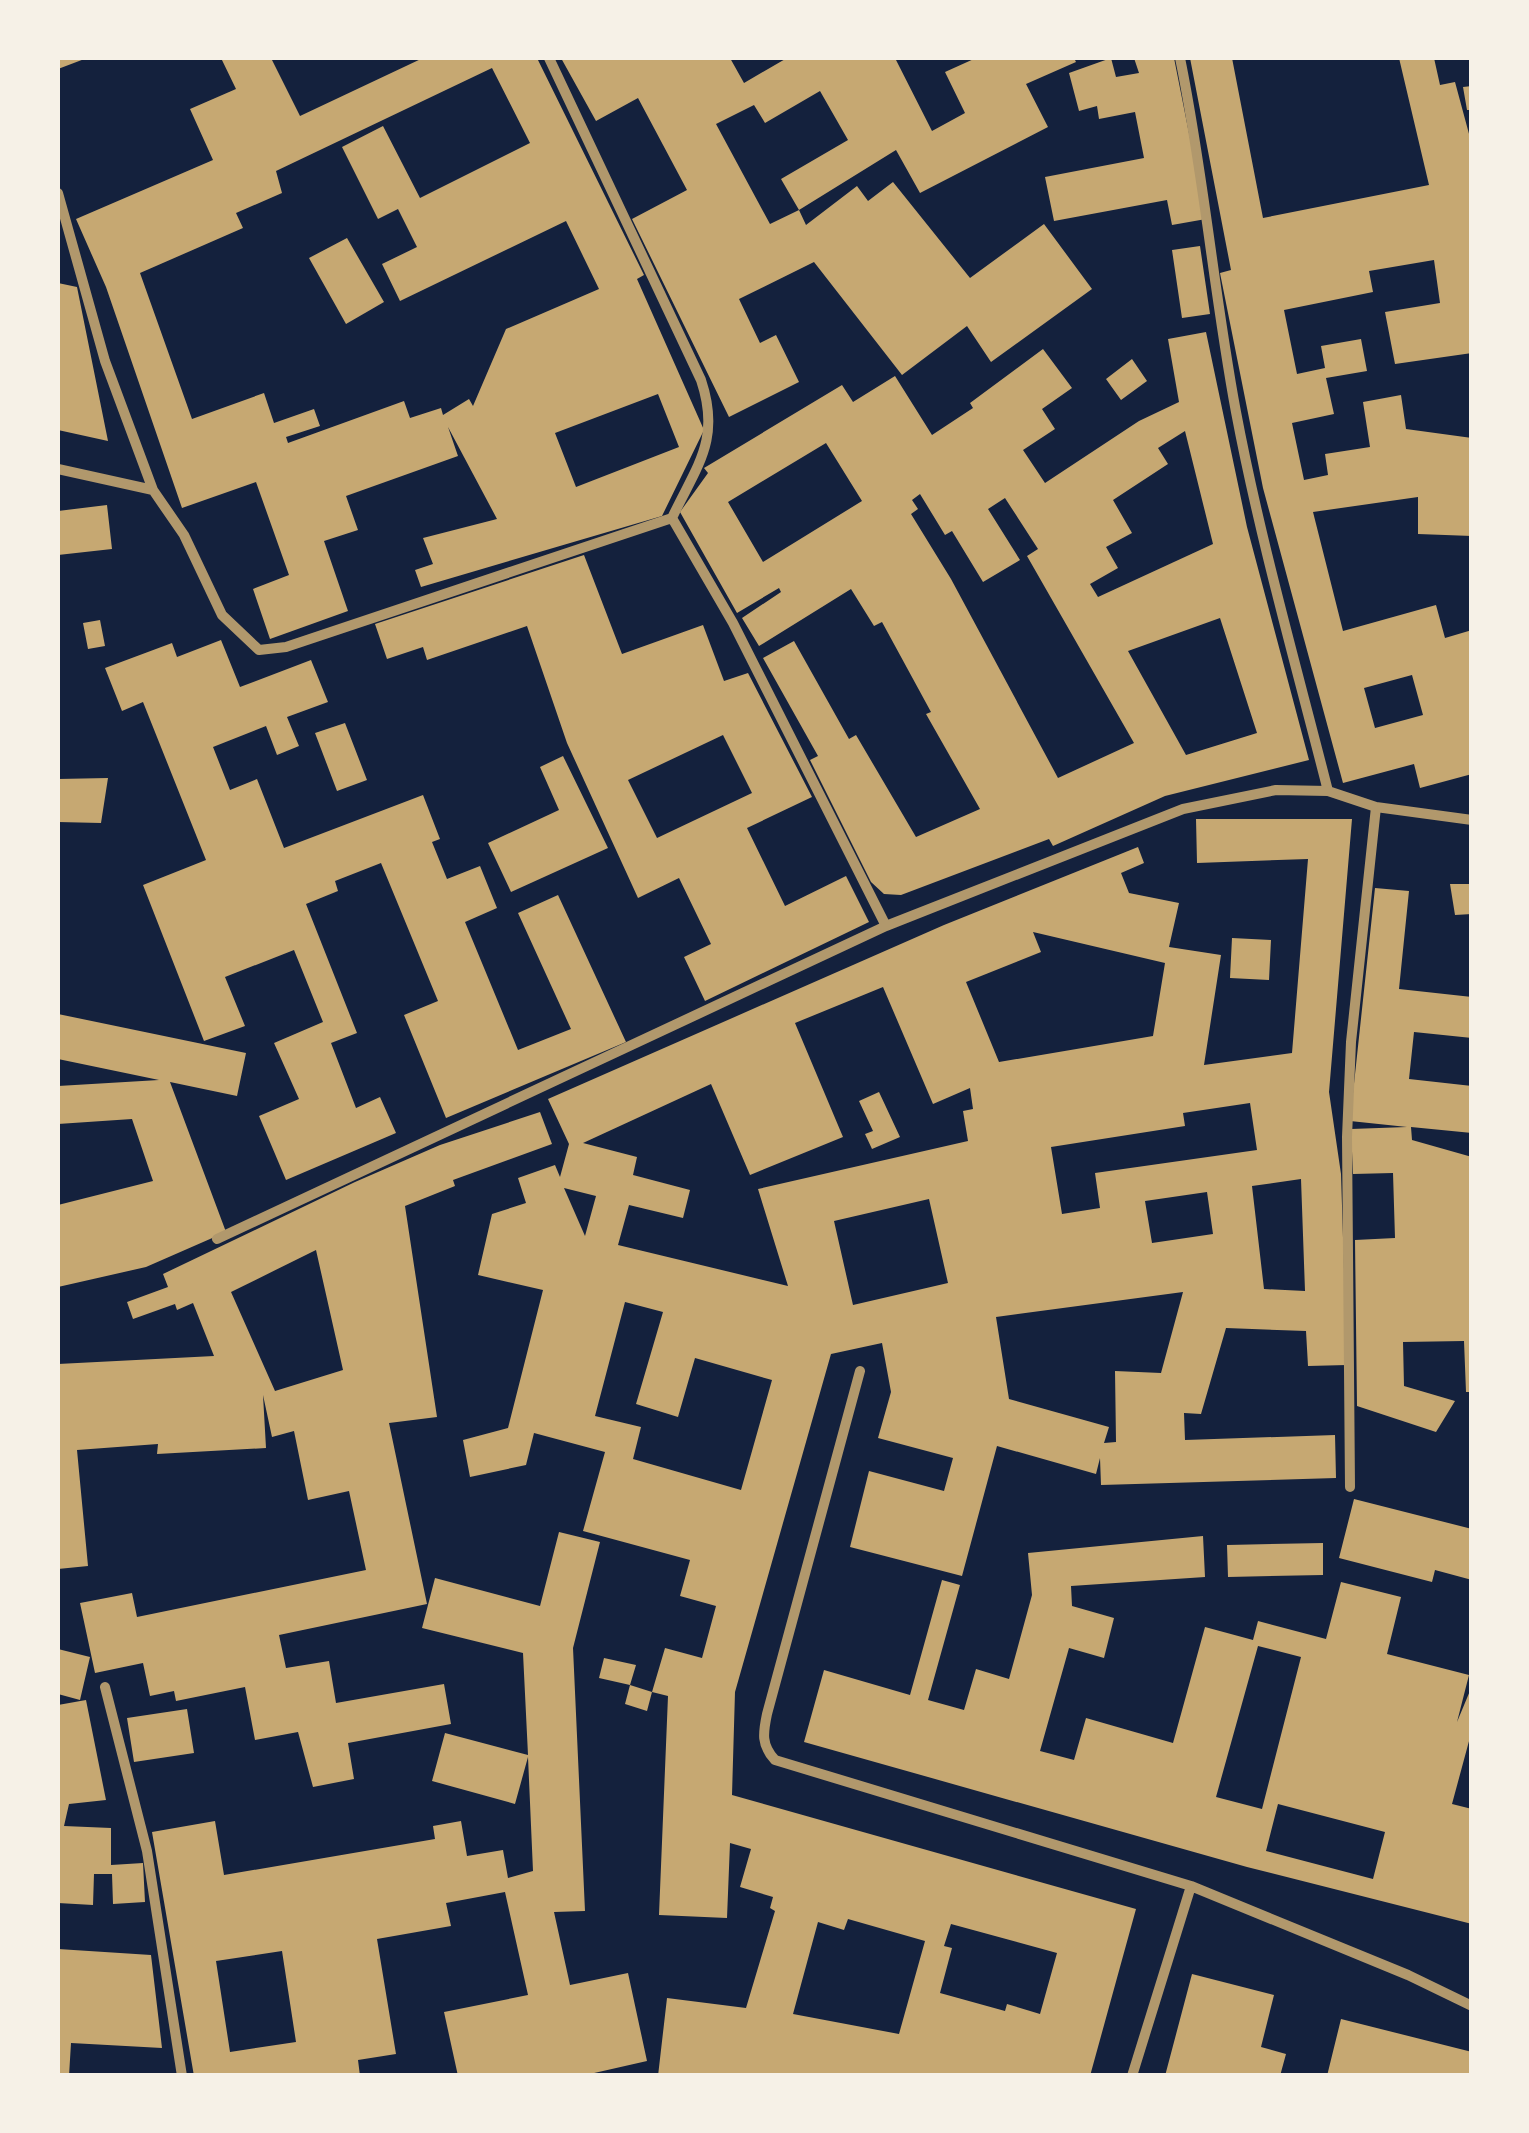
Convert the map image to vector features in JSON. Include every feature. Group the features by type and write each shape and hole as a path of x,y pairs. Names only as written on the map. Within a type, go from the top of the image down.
{"street":[{"path":"58,193 105,360 153,490 184,535 222,616 259,650 286,647 672,518 707,445 712,415 701,380 548,58"},
{"path":"1180,58 1210,216 1242,441 1328,790"},
{"path":"58,469 153,490"},
{"path":"672,518 733,622 886,926"},
{"path":"217,1239 886,926 1183,809 1276,790 1328,790 1376,807 1472,820"},
{"path":"1350,1488 1347,1137 1351,1042 1376,807"},
{"path":"860,1370 767,1714 766,1750 788,1766 1190,1886 1408,1974 1472,2006"},
{"path":"105,1687 146,1851 182,2076"},
{"path":"1132,2076 1190,1886"}],"building":[{"path":"58,58 87,58 58,69"},
{"path":"221,58 271,58 300,116 423,58 537,58 644,275 637,279 704,430 662,516 421,587 415,570 433,564 423,538 497,519 448,427 458,456 346,496 358,530 324,541 348,611 270,639 253,589 289,575 256,482 182,508 106,287 76,219 213,160 190,109 236,89","holes":["492,68 530,143 420,198 383,126 342,147 378,219 398,209 417,247 382,264 400,301 566,221 599,289 506,329 473,406 469,399 443,415 441,408 410,418 404,401 288,443 286,437 320,426 314,409 274,423 264,393 192,419 140,273 243,228 236,213 282,193 276,171","658,394 679,447 576,487 555,433"]},
{"path":"561,58 730,58 744,83 787,58 895,58 932,131 965,113 945,72 976,58 1074,58 1076,62 1026,84 1048,127 920,193 896,150 799,210 806,225 857,186 868,201 893,182 970,278 1044,224 1092,289 991,362 967,326 902,375 814,262 739,299 760,343 776,335 799,382 729,417 632,219 687,190 638,98 596,121","holes":["820,91 848,140 781,179 799,210 770,224 716,124 754,105 765,123"]},
{"path":"1111,58 1116,77 1139,73 1134,58 1174,58 1206,219 1172,225 1167,200 1054,221 1045,177 1144,158 1135,112 1099,119 1097,106 1079,111 1069,73"},
{"path":"1190,58 1232,58 1263,218 1429,185 1399,58 1434,58 1440,85 1455,82 1472,145 1472,353 1395,364 1385,312 1440,303 1434,260 1369,271 1373,292 1284,310 1297,374 1325,368 1321,346 1361,339 1367,371 1326,378 1334,414 1292,423 1304,480 1328,475 1325,454 1370,447 1363,402 1401,395 1406,429 1472,438 1472,536 1418,534 1418,497 1313,512 1343,631 1436,605 1445,638 1472,630 1472,774 1420,788 1414,764 1343,783 1263,488 1220,273 1231,270","holes":["1412,675 1423,715 1375,728 1364,688"]},
{"path":"1472,86 1472,110 1467,110 1463,87"},
{"path":"347,238 384,302 346,324 309,258"},
{"path":"1200,246 1210,314 1182,318 1172,250"},
{"path":"58,283 77,287 108,441 58,430"},
{"path":"1206,332 1247,527 1309,760 1165,796 1053,846 1049,839 901,895 884,894 871,882 810,760 818,756 763,658 794,641 849,739 856,735 916,837 980,809 926,714 931,712 882,622 874,626 851,589 759,646 742,618 781,592 779,588 737,613 680,512 708,473 704,468 842,385 853,402 895,376 932,435 973,408 970,403 1043,349 1072,388 1042,409 1055,429 1023,450 1045,483 1139,421 1179,402 1168,339","holes":["1185,431 1213,544 1098,597 1090,584 1118,568 1106,547 1132,533 1113,500 1168,464 1158,448","826,443 862,501 763,562 728,502","920,494 945,535 952,531 983,582 1020,560 988,509 1005,498 1038,549 1027,556 1134,743 1058,778 951,579 911,514 918,509 912,500","1220,618 1257,733 1186,755 1128,651"]},
{"path":"1132,359 1147,381 1121,400 1106,379"},
{"path":"107,505 112,549 58,555 58,511"},
{"path":"584,555 622,654 703,625 724,681 748,673 812,797 747,828 785,906 846,876 869,922 705,1001 684,957 711,944 679,878 638,898 567,743 527,626 427,660 423,647 387,659 375,624","holes":["723,735 752,793 657,838 628,780"]},
{"path":"100,620 105,646 88,649 83,623"},
{"path":"221,640 240,687 311,660 328,702 287,717 299,746 277,755 266,726 213,747 230,790 257,779 284,848 423,795 440,839 432,842 447,879 480,866 497,908 465,922 518,1050 571,1029 518,913 558,895 626,1042 446,1118 404,1015 438,1001 381,863 335,881 338,891 306,904 357,1033 331,1043 356,1108 380,1097 396,1133 286,1180 259,1116 299,1099 274,1043 323,1022 294,950 225,977 245,1026 204,1041 143,885 206,860 143,702 122,711 105,668 172,643 177,657"},
{"path":"345,723 367,780 337,791 315,733"},
{"path":"563,756 608,848 511,892 488,843 559,810 540,767"},
{"path":"108,778 101,823 58,822 58,779"},
{"path":"1196,819 1352,819 1329,1092 1341,1174 1347,1365 1308,1366 1306,1331 1226,1328 1201,1414 1184,1413 1185,1440 1335,1435 1336,1478 1101,1485 1100,1458 1096,1474 997,1446 962,1576 850,1547 869,1471 944,1491 953,1458 878,1438 891,1392 882,1343 831,1354 735,1692 732,1795 1136,1909 1090,2076 658,2076 667,1998 746,2008 775,1911 770,1908 773,1897 740,1887 751,1849 730,1843 727,1918 659,1915 668,1696 652,1692 665,1648 702,1658 716,1606 680,1596 690,1560 583,1531 605,1452 534,1433 526,1465 470,1477 463,1440 508,1428 543,1290 478,1275 492,1214 526,1203 518,1178 555,1165 560,1177 569,1144 548,1099 944,925 1138,847 1144,863 1121,873 1129,893 1179,903 1169,947 1221,955 1204,1065 1292,1053 1308,859 1197,863","holes":["1033,932 1165,963 1153,1036 999,1062 966,982 1041,952","883,987 933,1104 970,1088 973,1109 963,1111 968,1141 758,1189 788,1286 618,1245 629,1205 683,1218 690,1190 633,1175 637,1157 583,1143 711,1084 750,1175 843,1137 795,1023","1250,1103 1257,1150 1095,1173 1100,1208 1062,1214 1051,1147 1185,1126 1183,1113","1301,1179 1305,1291 1264,1289 1252,1186","564,1188 596,1196 585,1236","1207,1192 1213,1234 1152,1243 1145,1201","929,1199 948,1283 853,1305 834,1221","1183,1292 1161,1373 1115,1371 1116,1442 1104,1443 1109,1427 1009,1399 996,1317","625,1302 663,1312 636,1404 678,1417 695,1358 772,1380 741,1490 633,1459 641,1427 595,1416","848,1919 925,1941 899,2034 793,2014 818,1922 844,1930","951,1924 1057,1953 1040,2014 1007,2004 1005,2011 940,1993 952,1948 944,1946"]},
{"path":"1450,884 1472,884 1472,914 1455,915"},
{"path":"1375,888 1409,891 1399,989 1472,997 1472,1038 1414,1032 1409,1079 1472,1086 1472,1133 1411,1127 1412,1140 1472,1157 1472,1392 1466,1392 1464,1341 1403,1342 1404,1386 1455,1401 1436,1432 1357,1406 1355,1240 1395,1238 1393,1173 1353,1174 1351,1129 1407,1127 1350,1121"},
{"path":"1232,938 1271,940 1269,980 1230,978"},
{"path":"58,1014 246,1053 237,1096 170,1082 226,1232 146,1267 58,1287 58,1205 153,1181 132,1119 58,1124 58,1086 159,1080 58,1059"},
{"path":"879,1092 900,1137 872,1149 865,1134 873,1131 859,1101"},
{"path":"540,1112 552,1144 453,1180 455,1186 405,1206 437,1417 389,1423 427,1604 279,1635 286,1668 329,1661 336,1703 444,1684 451,1724 348,1743 354,1779 313,1787 298,1732 255,1740 245,1687 176,1701 174,1691 150,1696 143,1663 95,1673 80,1603 132,1593 137,1617 366,1570 349,1491 308,1500 294,1431 272,1437 263,1395 266,1448 157,1454 158,1444 77,1450 88,1566 58,1569 58,1364 214,1356 193,1303 177,1310 175,1304 133,1319 127,1302 168,1287 163,1274 440,1145","holes":["316,1250 343,1370 275,1391 231,1292"]},
{"path":"1354,1499 1472,1529 1472,1580 1435,1570 1432,1582 1339,1558"},
{"path":"559,1532 600,1542 573,1648 585,1911 554,1912 570,1985 628,1973 647,2061 581,2076 458,2076 444,2012 528,1995 505,1892 446,1903 451,1926 377,1939 396,2054 358,2060 360,2076 194,2076 152,1832 215,1821 224,1875 435,1839 433,1826 461,1821 467,1856 503,1850 508,1878 533,1871 528,1757 515,1804 432,1781 445,1733 528,1755 523,1653 422,1628 435,1578 540,1606","holes":["282,1951 296,2042 230,2052 216,1961"]},
{"path":"1203,1536 1205,1577 1071,1586 1072,1606 1114,1618 1104,1658 1069,1648 1040,1751 1074,1760 1086,1718 1173,1743 1205,1627 1253,1640 1258,1621 1326,1639 1341,1582 1401,1597 1387,1654 1469,1675 1457,1722 1472,1686 1472,1730 1452,1804 1472,1809 1472,1924 1247,1867 804,1742 824,1670 910,1695 942,1580 960,1585 928,1700 964,1710 976,1669 1009,1679 1032,1595 1028,1553","holes":["1258,1646 1301,1657 1262,1809 1216,1797","1278,1804 1385,1832 1373,1879 1266,1851"]},
{"path":"1323,1543 1323,1575 1228,1577 1227,1545"},
{"path":"58,1649 90,1657 80,1700 58,1694"},
{"path":"604,1658 636,1665 630,1685 599,1678"},
{"path":"630,1685 652,1692 647,1711 625,1704"},
{"path":"86,1700 106,1800 69,1804 64,1826 111,1828 111,1865 143,1863 145,1902 113,1904 112,1874 94,1874 93,1905 58,1903 58,1705"},
{"path":"187,1709 194,1753 134,1762 127,1718"},
{"path":"58,1949 151,1955 162,2048 71,2043 69,2076 58,2076"},
{"path":"1192,1974 1274,1995 1261,2047 1286,2054 1280,2076 1165,2076"},
{"path":"1341,2019 1472,2052 1472,2076 1327,2076"}]}
